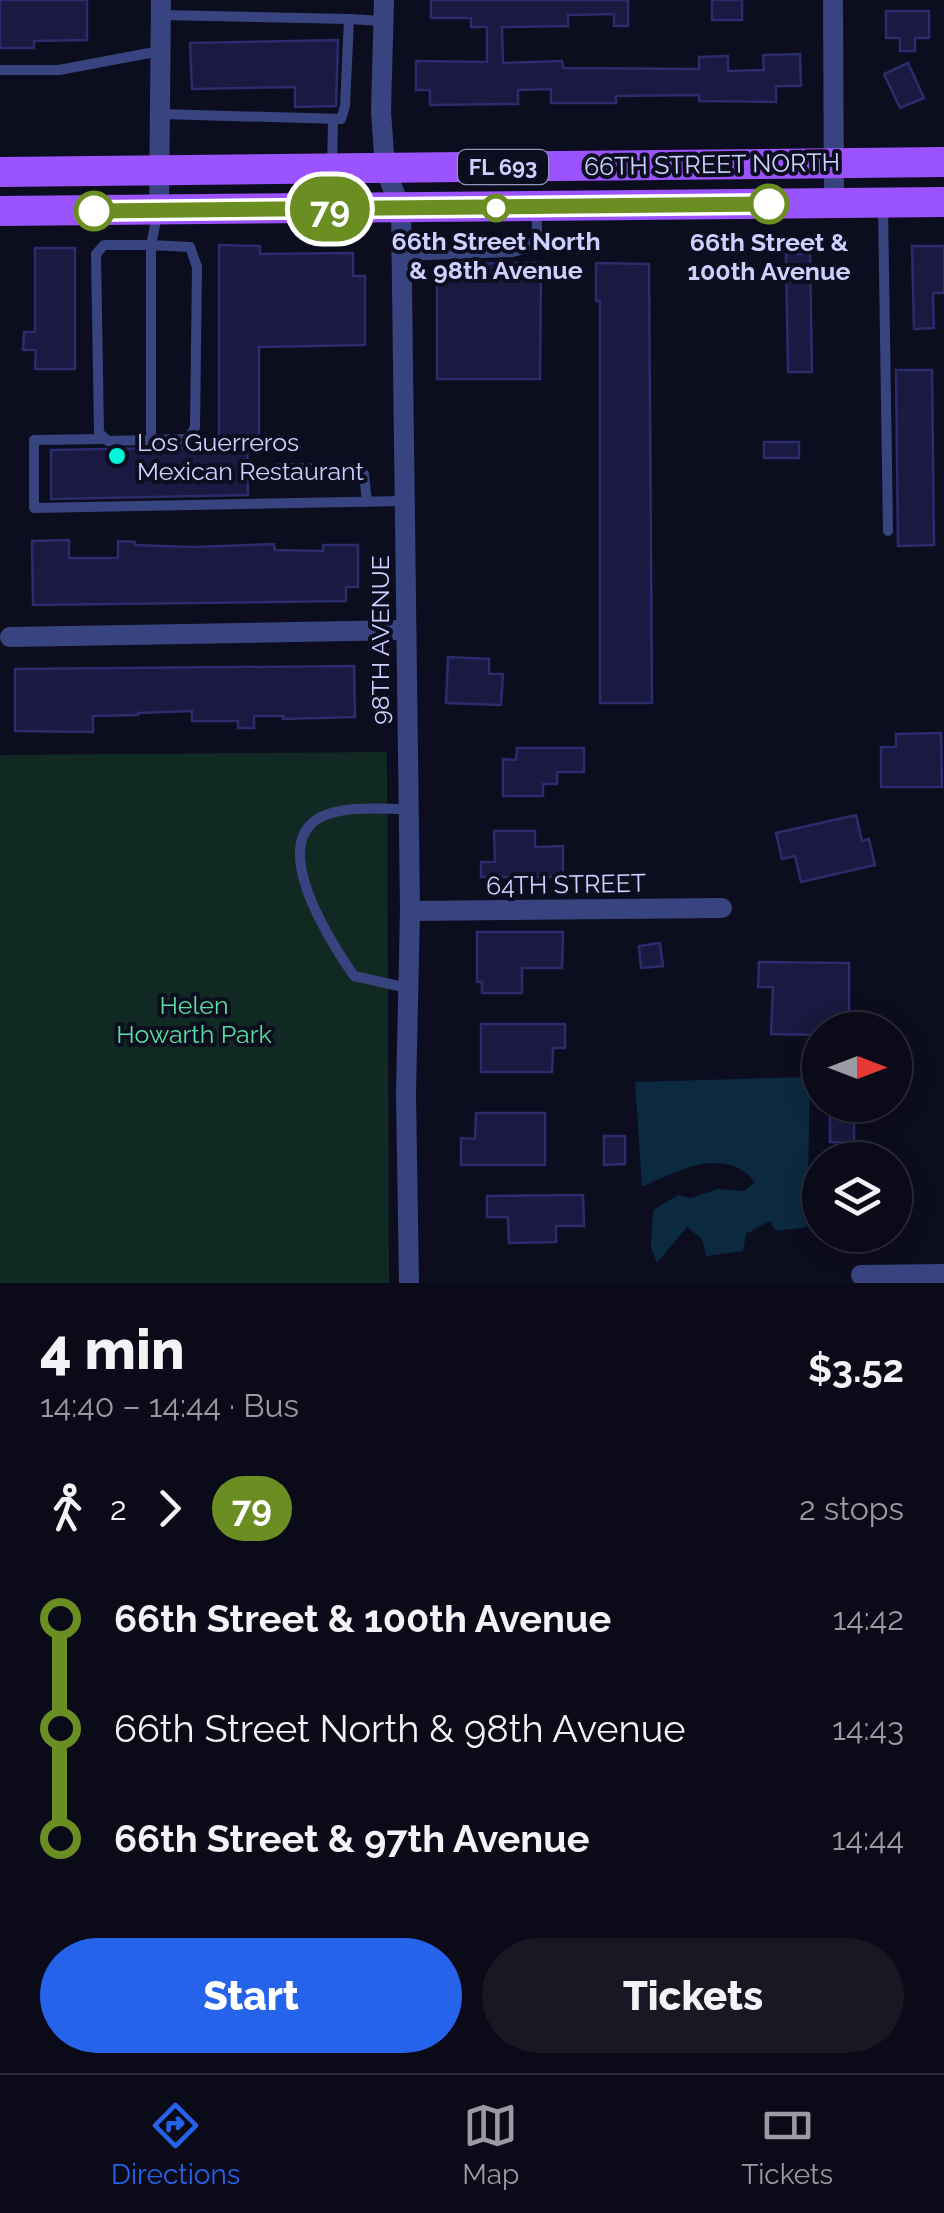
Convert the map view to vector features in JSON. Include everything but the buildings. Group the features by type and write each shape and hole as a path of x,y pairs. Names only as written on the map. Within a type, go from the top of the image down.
{"main road":[{"name":"66TH STREET NORTH","path":"0,172 944,162"},
{"name":"66TH STREET NORTH","path":"0,211 944,202"}],"street":[{"path":"833,0 834,203"},
{"path":"158,210 161,8"},
{"name":"98TH AVENUE","path":"384,11 381,111 385,169 402,208 410,911 409,1283"},
{"path":"10,637 406,630"},
{"name":"64TH STREET","path":"410,911 722,908"},
{"path":"861,1275 944,1274"}],"lane":[{"path":"161,8 349,18 384,11"},
{"path":"160,114 341,119 349,18"},
{"path":"0,70 59,70 161,51"},
{"path":"332,169 333,120"},
{"path":"883,202 888,531"},
{"path":"402,256 529,248 536,238 536,207"},
{"path":"150,440 150,244 158,210"},
{"path":"103,439 98,426 97,251 104,245 190,247 197,267 194,434 185,439 108,442 34,440 34,508 404,501"},
{"path":"276,468 353,469 364,474 367,481 367,502"},
{"path":"407,809 326,814 311,823 300,839 301,859 317,918 354,976 408,988"}],"green space":[{"name":"Helen Howarth Park","path":"387,752 389,1283 0,1283 0,755"}],"water":[{"path":"802,1077 802,1122 809,1122 809,1142 802,1142 802,1228 776,1231 770,1221 746,1234 743,1251 706,1256 702,1239 687,1227 657,1263 651,1247 653,1210 678,1195 691,1198 718,1189 744,1191 755,1182 743,1171 715,1163 685,1169 642,1187 635,1082"}],"bus line":[{"name":"79","path":"94,211 769,204"}],"place":[{"name":"66th Street & 100th Avenue","path":"769,204"},
{"name":"66th Street North & 98th Avenue","path":"496,208"},
{"name":"Los Guerreros Mexican Restaurant","path":"117,456"}]}
